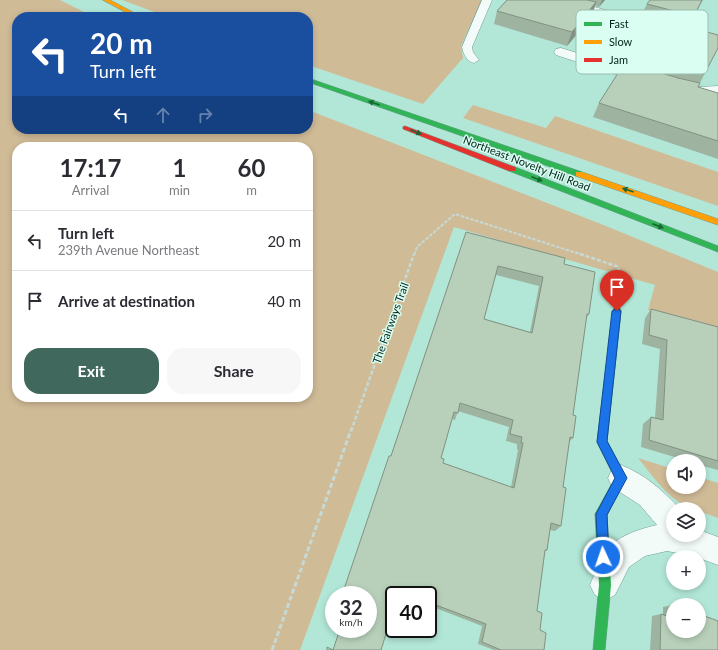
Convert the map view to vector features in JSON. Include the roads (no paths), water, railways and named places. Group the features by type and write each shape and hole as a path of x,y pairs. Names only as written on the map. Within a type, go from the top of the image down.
{"main road":[{"path":"106,0 129,12"},
{"name":"Northeast Novelty Hill Road","path":"313,82 718,222"},
{"name":"Northeast Novelty Hill Road","path":"332,89 354,105"},
{"name":"Northeast Novelty Hill Road","path":"394,124 718,249"},
{"path":"599,650 605,585 601,514 621,478 602,442 617,311"}],"street":[{"path":"553,0 590,10"},
{"path":"708,41 718,44"},
{"path":"561,52 576,57"},
{"path":"630,74 665,85 699,92 718,91"},
{"path":"621,478 649,496 666,514"},
{"path":"605,585 619,557 639,543 666,537"},
{"path":"696,542 718,551"}],"lane":[{"path":"474,60 468,52 467,47 487,0"}]}
